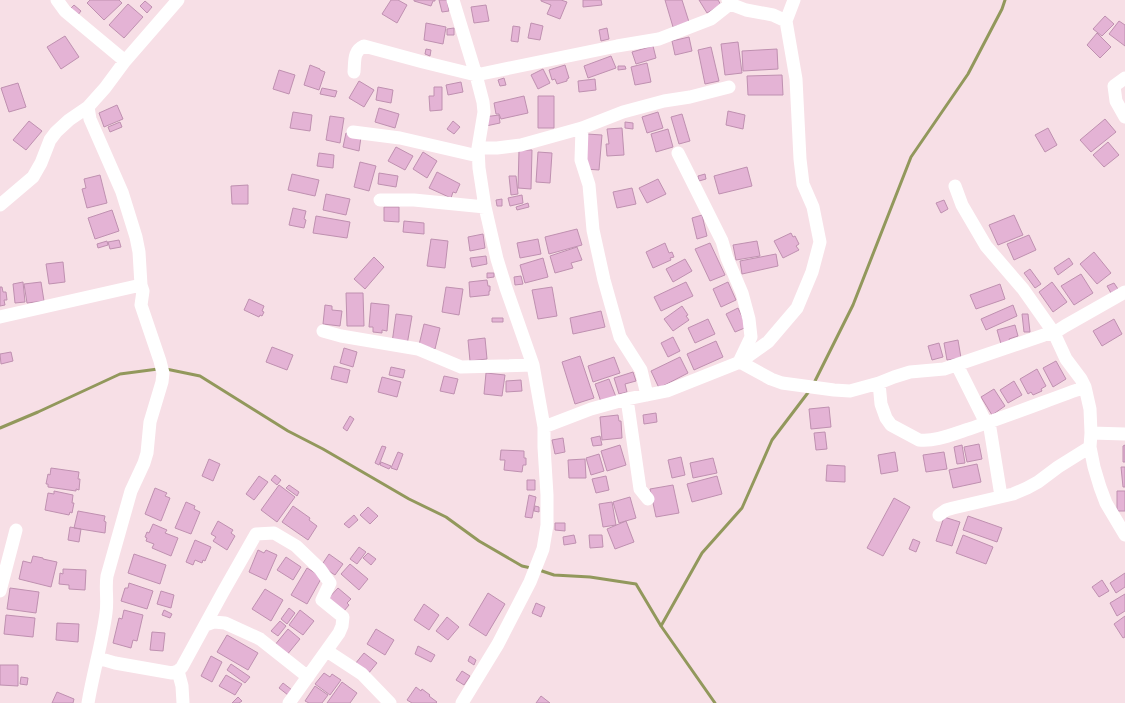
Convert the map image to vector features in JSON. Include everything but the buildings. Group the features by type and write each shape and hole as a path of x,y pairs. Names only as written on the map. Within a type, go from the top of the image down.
{"street":[{"path":"57,0 65,10 125,61"},
{"path":"0,205 34,178 50,140 56,132 69,120 88,107 106,88 125,61 178,0"},
{"path":"452,0 483,102 484,112 478,152 485,207 500,267 533,365 544,427 547,495 547,525 542,549 530,582 498,644 462,703"},
{"path":"544,427 591,409 627,399 667,391 740,362 768,342 797,308 812,272 820,242 813,207 803,184 800,159 796,79 786,21 794,0"},
{"path":"354,72 356,52 358,48 364,46 476,75 617,46 659,39 711,19 729,2 746,10 773,14 786,21"},
{"path":"1125,78 1114,86 1116,101 1125,116"},
{"path":"353,132 400,138 478,152 521,145 582,128 623,112 664,101 690,97 729,87"},
{"path":"88,107 90,119 122,192 136,237 139,252 141,285 143,291 141,305 163,373 162,382 150,422 144,463 131,491 107,576 106,613 98,658 90,686 88,703"},
{"path":"582,128 582,160 589,185 593,230 604,280 620,337 641,370 647,395"},
{"path":"678,152 722,241 727,258 742,292 749,319 751,338 740,362"},
{"path":"955,186 962,205 986,246 1023,289 1054,334 1066,360 1085,387 1090,409 1090,447 1094,467 1106,504 1119,515 1125,535"},
{"path":"380,200 414,200 485,207"},
{"path":"0,317 141,285"},
{"path":"740,362 771,379 782,383 834,390 850,390 878,383 910,372 944,369 1044,335 1054,334 1065,326 1125,292"},
{"path":"323,331 341,336 418,349 461,367 533,365"},
{"path":"957,365 988,423 1001,496"},
{"path":"878,383 881,404 890,425 919,440 936,439 988,423 1085,387"},
{"path":"627,399 640,489 648,499"},
{"path":"1091,433 1125,434"},
{"path":"939,515 946,510 1013,494 1027,488 1090,447"},
{"path":"0,591 16,530"},
{"path":"98,658 115,663 164,672 172,673 178,671 182,667 206,625 256,534 274,533 296,546 320,569 330,583 322,600 343,616 340,633 289,703"},
{"path":"206,625 214,622 224,623 260,639 308,677"},
{"path":"327,651 362,674 390,703"},
{"path":"178,671 182,686 183,703"}],"waterway":[{"path":"814,383 853,305 911,157 968,74 1002,9 1005,0"},
{"path":"0,428 120,374 158,369"},
{"path":"166,369 200,376 288,431 323,449 409,499 446,517 479,541 522,566 531,568"},
{"path":"661,626 702,553 742,508 772,440 810,390"},
{"path":"539,570 554,575 590,577 636,584 661,626 715,703"}]}
